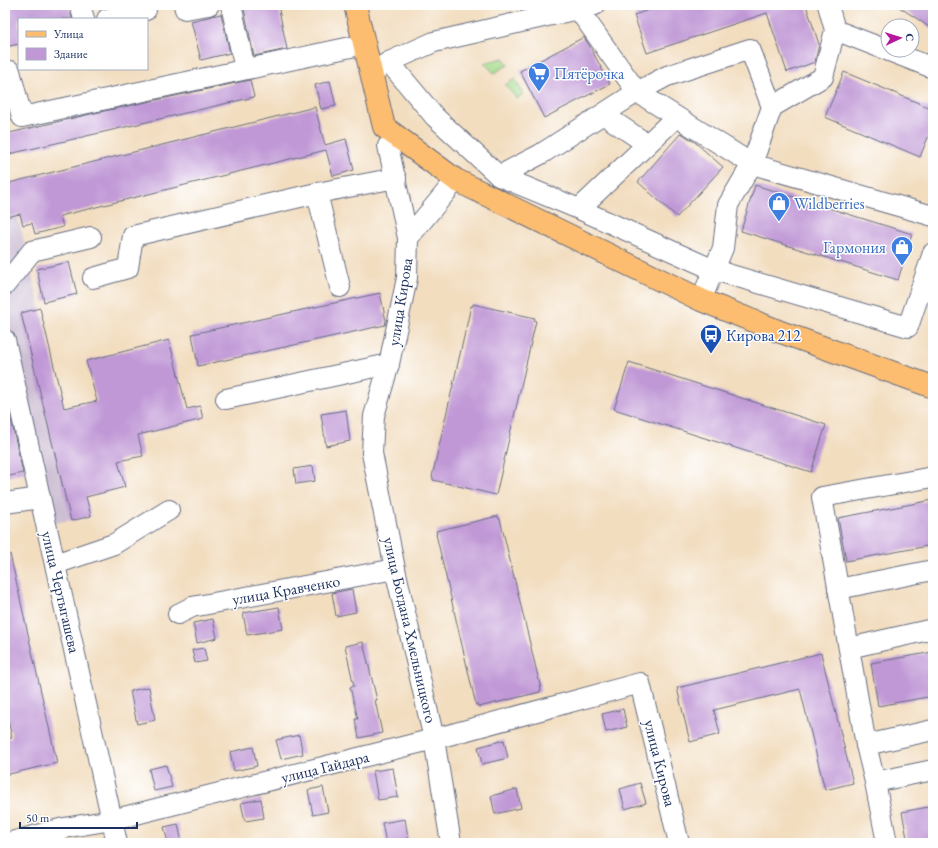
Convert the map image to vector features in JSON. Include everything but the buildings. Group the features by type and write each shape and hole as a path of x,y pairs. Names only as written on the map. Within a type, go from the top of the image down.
{"main road":[{"path":"355,5 364,44 380,68 386,136 456,180 701,300 778,331 933,387"}],"street":[{"path":"80,5 84,18"},
{"path":"184,5 185,10 209,5"},
{"path":"231,5 246,69"},
{"path":"772,107 823,77 835,30 828,5"},
{"path":"933,216 752,164 637,92 586,7 434,42 380,68 499,176 579,209 714,270 908,327 933,253"},
{"path":"110,18 146,10"},
{"path":"835,30 933,68"},
{"path":"10,71 22,117 364,44"},
{"path":"499,176 541,154 604,115 637,92 667,76 750,49 772,107 752,164 728,205 723,248 701,300"},
{"path":"604,115 647,144"},
{"path":"579,209 676,116"},
{"path":"386,136 408,238"},
{"path":"93,278 128,268 133,236 317,193 396,178"},
{"name":"улица Кирова","path":"374,416 390,364 407,278 408,238 456,180"},
{"path":"317,193 340,287"},
{"path":"5,285 32,251 91,237"},
{"name":"улица Чертыгашева","path":"6,345 117,843"},
{"path":"226,399 390,364"},
{"name":"улица Богдана Хмельницкого","path":"374,416 372,453 395,569 434,739 451,843"},
{"path":"887,843 865,738 822,497 933,477"},
{"path":"5,504 40,498"},
{"path":"55,564 114,544 169,510"},
{"name":"улица Кравченко","path":"178,614 192,607 395,569"},
{"path":"838,589 933,570"},
{"path":"849,648 933,630"},
{"name":"улица Кирова","path":"640,683 679,843"},
{"name":"улица Гайдара","path":"8,843 64,828 112,820 434,739 640,683"},
{"path":"865,738 933,730"},
{"path":"875,782 933,770"}],"shaded area":[{"path":"5,164 91,516 39,526 26,473 5,477"}],"green space":[{"path":"503,58 508,65 494,73 484,63"},
{"path":"515,79 523,94 517,99 505,85"}],"place":[{"name":"Пятёрочка","path":"539,92"},
{"name":"Wildberries","path":"779,222"},
{"name":"Гармония","path":"902,266"},
{"name":"Кирова 212","path":"711,354"}]}
